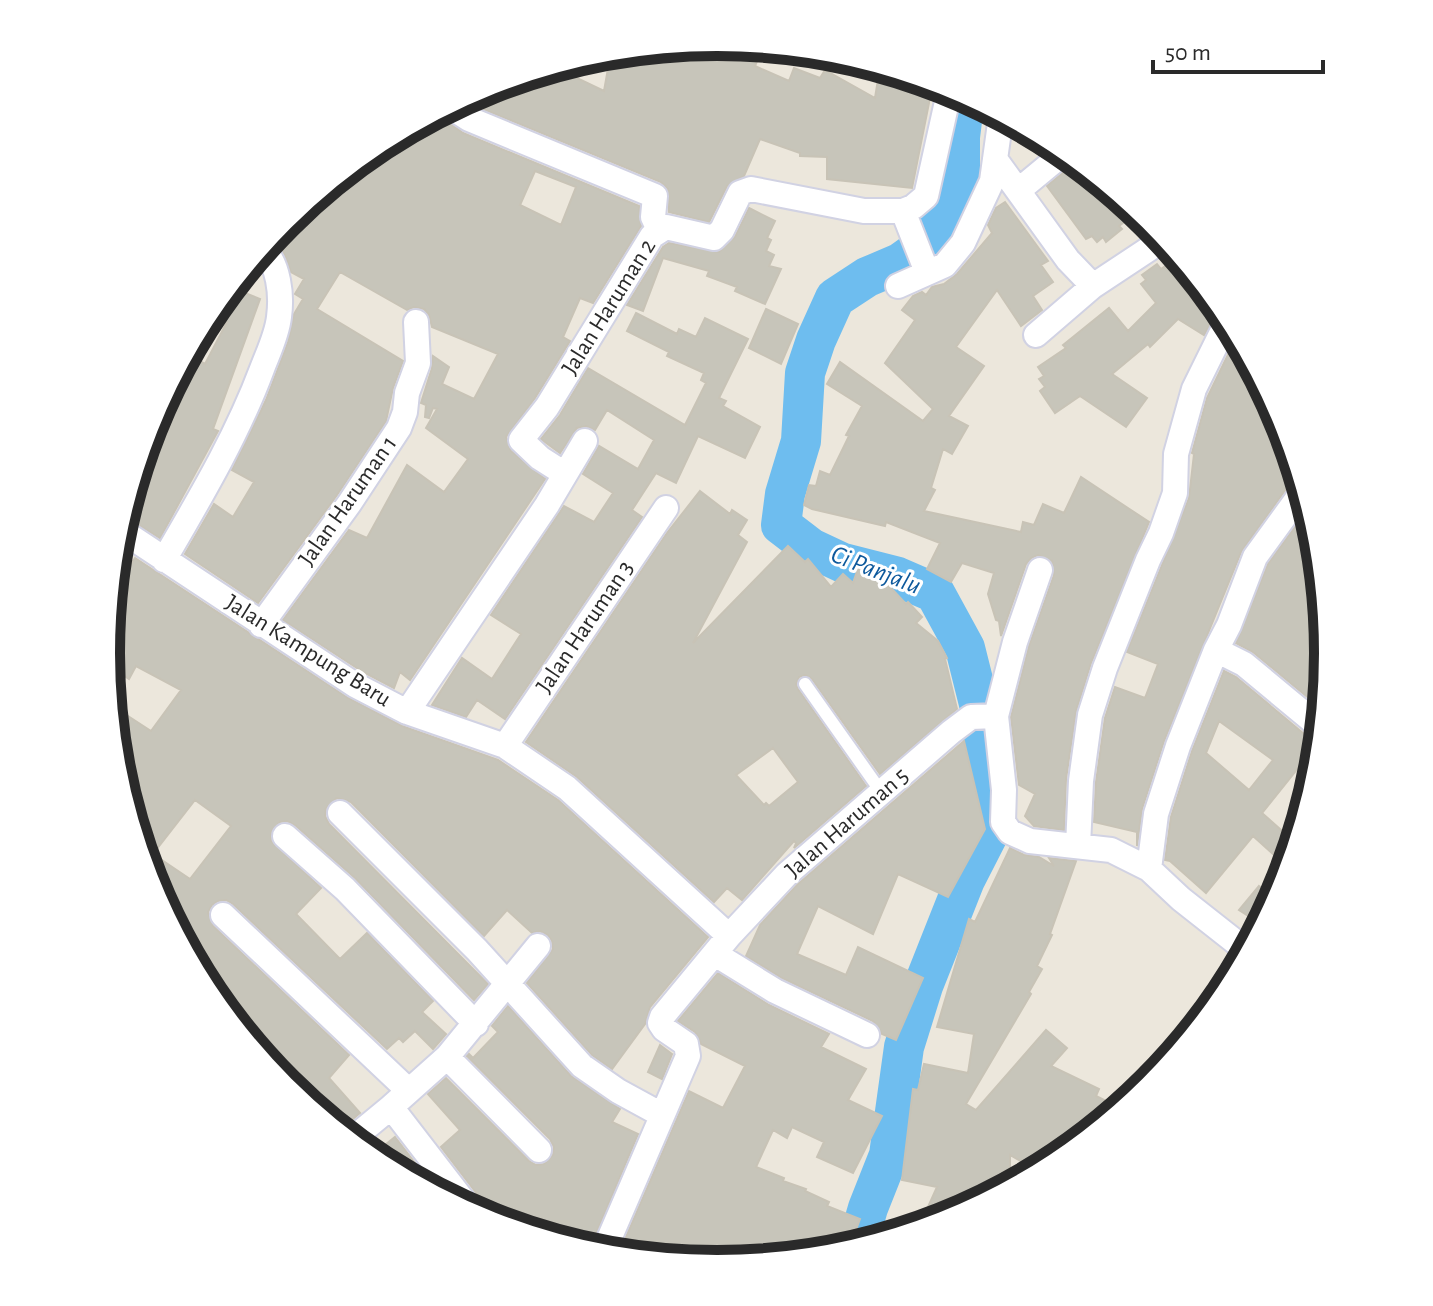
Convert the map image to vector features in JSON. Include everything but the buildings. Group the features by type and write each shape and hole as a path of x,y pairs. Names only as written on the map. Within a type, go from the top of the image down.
{"street":[{"path":"924,264 906,219 926,196 947,102"},
{"path":"461,114 655,196 653,217 659,230"},
{"path":"898,286 924,264 945,265 963,243 992,181 999,128"},
{"path":"995,159 1068,260 1093,286"},
{"path":"1019,190 1054,161"},
{"name":"Jalan Haruman 2","path":"565,474 531,451 521,440 547,407 652,236 659,230 666,227 714,238 722,230 740,193 751,189 906,219"},
{"path":"1036,335 1093,286 1153,246"},
{"path":"164,560 247,409 273,342 280,316 277,275 269,258"},
{"name":"Jalan Haruman 1","path":"261,625 349,504 399,428 418,363 416,322"},
{"path":"1078,846 1081,781 1090,715 1105,668 1175,493 1176,454 1189,403 1221,334"},
{"path":"407,712 585,441"},
{"path":"1149,869 1156,814 1178,746 1216,650 1255,557 1294,503"},
{"name":"Jalan Haruman 3","path":"505,746 666,508"},
{"name":"Jalan Kampung Baru","path":"131,537 355,685 407,712 505,746 567,788 722,945 775,991 867,1035"},
{"path":"1040,570 986,717 1004,790 1003,822 1010,832 1030,841 1111,850 1149,869 1238,944"},
{"path":"1216,650 1244,664 1309,718"},
{"name":"Jalan Haruman 5","path":"662,1115 689,1049 664,1029 660,1023 662,1017 787,874 951,732 986,717"},
{"path":"340,813 439,911 582,1066 618,1091 662,1115 612,1241"},
{"path":"285,836 345,889 476,1024"},
{"path":"223,915 409,1091"},
{"path":"361,1132 447,1057 538,946"},
{"path":"447,1057 539,1150"},
{"path":"391,1107 454,1189"}],"lane":[{"path":"805,684 882,793"}],"waterway":[{"name":"Ci Panjalu","path":"861,1232 889,1155 904,1047 923,986 965,880 989,833 982,716 965,648 935,593 898,577 843,563 811,548 781,525 785,494 801,441 805,373 816,340 835,298 867,277 900,263 928,243 960,184 963,110"}]}
